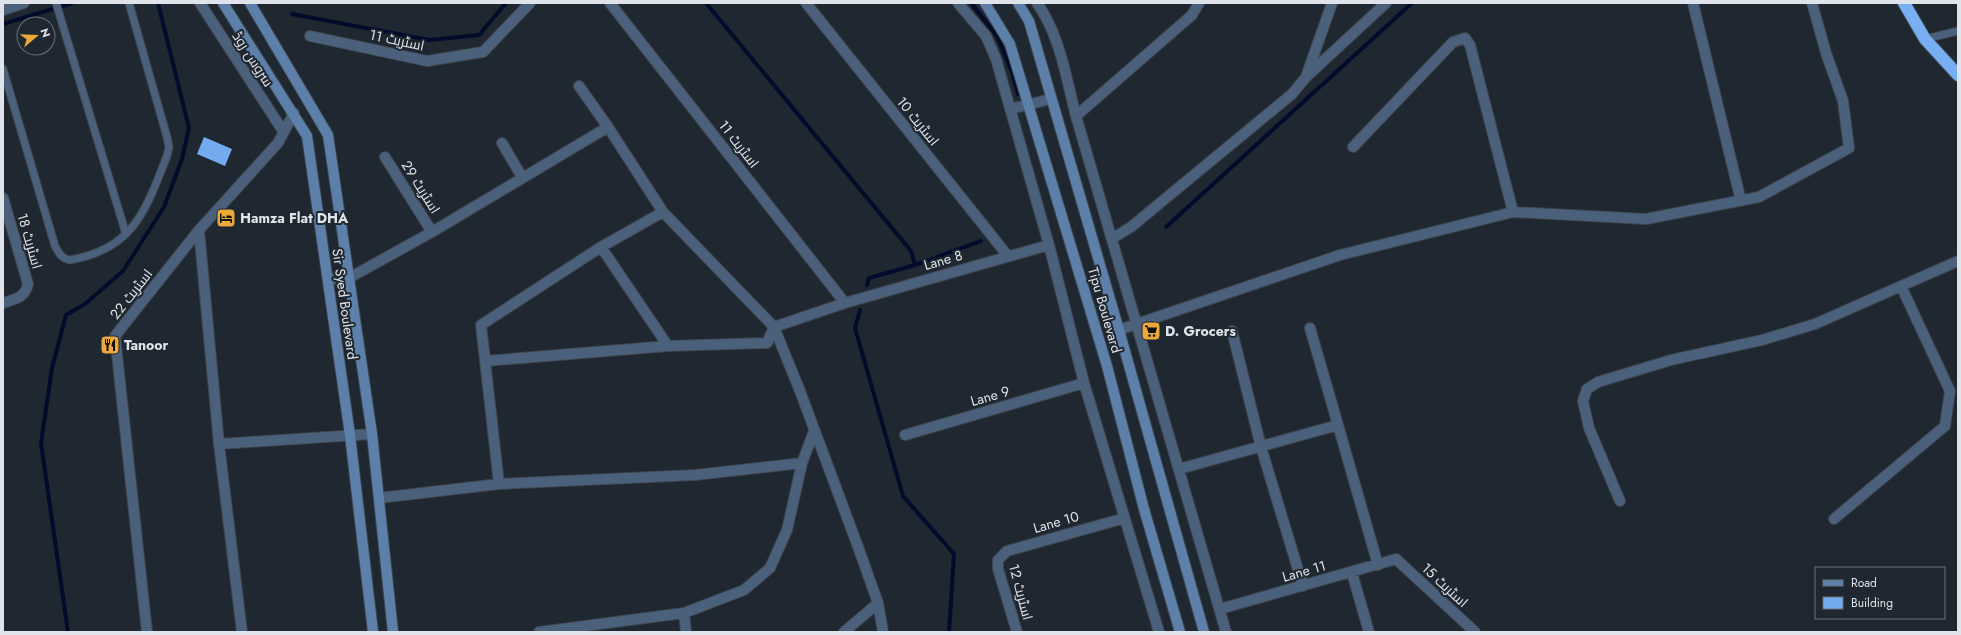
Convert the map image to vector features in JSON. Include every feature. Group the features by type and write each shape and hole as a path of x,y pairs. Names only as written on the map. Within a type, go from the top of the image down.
{"highway":[{"path":"1904,3 1925,39 1958,75"}],"street":[{"path":"3,10 24,3"},
{"name":"سروس روڈ","path":"200,3 284,131"},
{"name":"Sir Syed Boulevard","path":"223,3 294,113 307,136 350,435 373,632"},
{"name":"Sir Syed Boulevard","path":"250,3 328,135 372,434 393,632"},
{"name":"اسٹریٹ 11","path":"310,36 427,61 483,52 530,3"},
{"name":"اسٹریٹ 11","path":"610,3 845,303"},
{"name":"اسٹریٹ 10","path":"806,3 1008,256"},
{"path":"958,3 986,36 996,59 1049,245 1084,382 1158,632"},
{"name":"Tipu Boulevard","path":"985,3 1010,44 1107,366 1144,509 1180,632"},
{"name":"Tipu Boulevard","path":"1018,3 1029,21 1119,330 1204,632"},
{"path":"1037,3 1042,10 1058,47 1076,116 1113,238 1226,632"},
{"path":"1076,116 1192,15 1199,3"},
{"path":"1306,77 1332,3"},
{"path":"1113,238 1143,218 1292,94 1306,77 1386,3"},
{"path":"1693,3 1741,201"},
{"path":"1119,330 1340,255 1513,212 1646,219 1759,198 1849,148 1843,101 1826,52 1812,3"},
{"path":"1353,147 1453,42 1465,38 1470,45 1513,212"},
{"path":"579,86 608,127 663,212 774,327 878,603 883,632"},
{"path":"1010,109 1051,99"},
{"name":"اسٹریٹ 22","path":"147,632 115,336 199,230 278,143 294,113"},
{"path":"328,279 349,278 432,232 608,127"},
{"path":"502,143 522,177"},
{"name":"اسٹریٹ 29","path":"385,157 432,232"},
{"name":"اسٹریٹ 18","path":"3,198 28,284 26,292 19,298 3,303"},
{"path":"499,484 481,325 601,247 663,212"},
{"path":"199,230 219,444 242,632"},
{"name":"Lane 8","path":"774,327 845,303 1049,245"},
{"path":"601,247 668,346"},
{"path":"1620,501 1589,428 1583,401 1588,389 1598,382 1671,360 1762,340 1815,324 1958,261"},
{"path":"1834,520 1945,426 1950,391 1901,286"},
{"path":"485,361 668,346 767,343 774,327"},
{"path":"1310,328 1378,565"},
{"path":"1232,332 1261,447 1303,586"},
{"name":"Lane 9","path":"905,435 1084,382"},
{"path":"1179,469 1338,425"},
{"path":"539,632 583,629 684,613 744,590 770,568 787,530 802,463 814,431"},
{"path":"219,444 372,434"},
{"path":"379,498 499,484 695,474 802,463"},
{"name":"Lane 10","path":"998,560 1007,551 1125,518"},
{"name":"Lane 11","path":"1220,610 1352,573 1396,559"},
{"name":"اسٹریٹ 15","path":"1396,559 1475,632"},
{"name":"اسٹریٹ 12","path":"998,560 998,569 1017,632"},
{"path":"1352,573 1369,632"},
{"path":"844,632 878,603"},
{"path":"684,613 686,632"}],"lane":[{"path":"56,3 126,234"},
{"path":"3,69 59,253 63,258 78,258 109,247 134,226 148,203 167,156 168,147 167,137 129,3"},
{"path":"1925,39 1958,31"}],"building":[{"path":"204,137 232,149 225,166 197,154"}],"waterway":[{"path":"3,24 72,3"},
{"path":"68,632 41,443 52,368 66,315 85,304 123,271 164,207 182,159 189,128 158,3"},
{"path":"292,14 429,40 479,35 506,3"},
{"path":"706,3 911,251 915,265"},
{"path":"971,3 997,36 1012,72 1018,94"},
{"path":"1166,227 1412,3"},
{"path":"867,285 869,278 915,265 981,241"},
{"path":"860,310 855,328 903,496 954,554 949,632"}],"place":[{"name":"Hamza Flat DHA","path":"226,218"},
{"name":"D. Grocers","path":"1151,331"},
{"name":"Tanoor","path":"110,345"}]}
